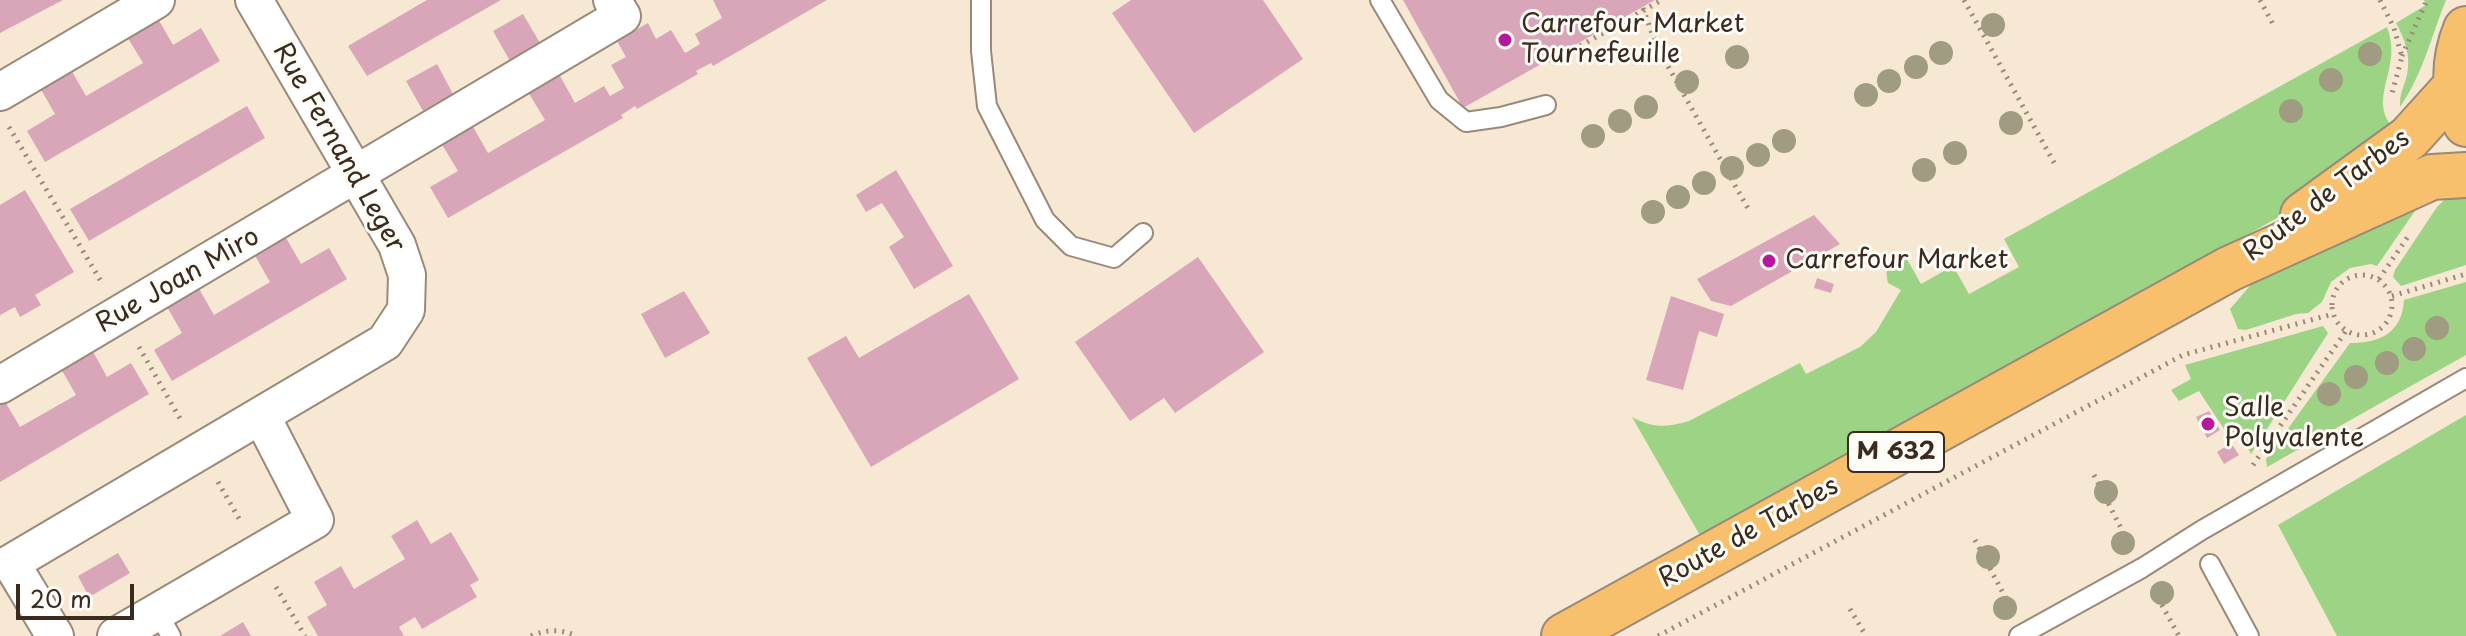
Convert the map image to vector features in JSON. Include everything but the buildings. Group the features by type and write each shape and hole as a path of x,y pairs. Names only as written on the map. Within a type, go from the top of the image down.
{"main road":[{"path":"2461,105 2457,58 2466,29"},
{"name":"Route de Tarbes","path":"2229,269 2409,138 2461,105"},
{"name":"Route de Tarbes","path":"1564,636 2229,269 2432,177 2466,175"}],"street":[{"path":"4,109 156,0"},
{"name":"Rue Fernand Leger","path":"55,636 11,563 385,342 406,310 407,275 397,245 254,0"},
{"name":"Rue Joan Miro","path":"0,385 622,16 612,0"},
{"path":"116,636 164,624 258,551 315,520 262,417"}],"lane":[{"path":"981,0 981,51 987,106 1045,220 1071,246 1114,258 1143,233"},
{"path":"1380,0 1439,100 1466,122 1546,105"},
{"path":"2021,635 2142,568 2202,530 2466,378"},
{"path":"2210,564 2249,636"}],"path":[{"path":"1547,61 1548,64 1662,0"},
{"path":"1964,0 2057,168"},
{"path":"2260,0 2275,28"},
{"path":"2380,0 2394,28 2402,57"},
{"path":"2391,97 2402,57 2427,0"},
{"path":"1643,9 1656,45 1750,212"},
{"path":"4,109 305,636"},
{"path":"2379,279 2412,230"},
{"path":"2367,274 2379,279 2392,296 2393,308 2389,320 2369,335 2346,331 2333,314 2335,289 2355,275 2367,274"},
{"path":"2392,296 2466,274"},
{"path":"1658,636 2183,355 2333,314"},
{"path":"2256,500 2251,468 2346,331"},
{"path":"1975,540 2021,635"},
{"path":"1850,609 1866,636"},
{"path":"531,636 546,630 567,631 577,636"}],"green space":[{"path":"2424,0 2446,0 2421,68 2400,107 2408,54 2396,23 2426,5"},
{"path":"2387,27 2391,52 2383,105 2394,132 2319,194 2070,336 1702,539 1632,417 1660,426 1689,421 1800,363 1806,374 1860,347 1876,332 1901,290 1888,283 1887,268 1903,252 1921,284 1953,266 1969,294 2019,267 2004,239"},
{"path":"2446,198 2466,198 2466,265 2401,286 2393,277 2395,270"},
{"path":"2419,205 2377,266 2371,264 2350,268 2331,282 2322,302 2308,313 2246,330 2238,329 2230,309 2254,281"},
{"path":"2466,282 2466,355 2267,467 2266,459 2350,343 2371,341 2388,334 2399,321 2404,300"},
{"path":"2323,326 2328,333 2251,454 2239,433 2226,432 2199,391 2179,401 2171,390 2191,379 2185,365"},
{"path":"2466,415 2466,636 2337,636 2278,525"}],"place":[{"name":"Carrefour Market Tournefeuille","path":"1505,40"},
{"name":"Carrefour Market","path":"1769,261"},
{"name":"Salle Polyvalente","path":"2208,424"}]}
